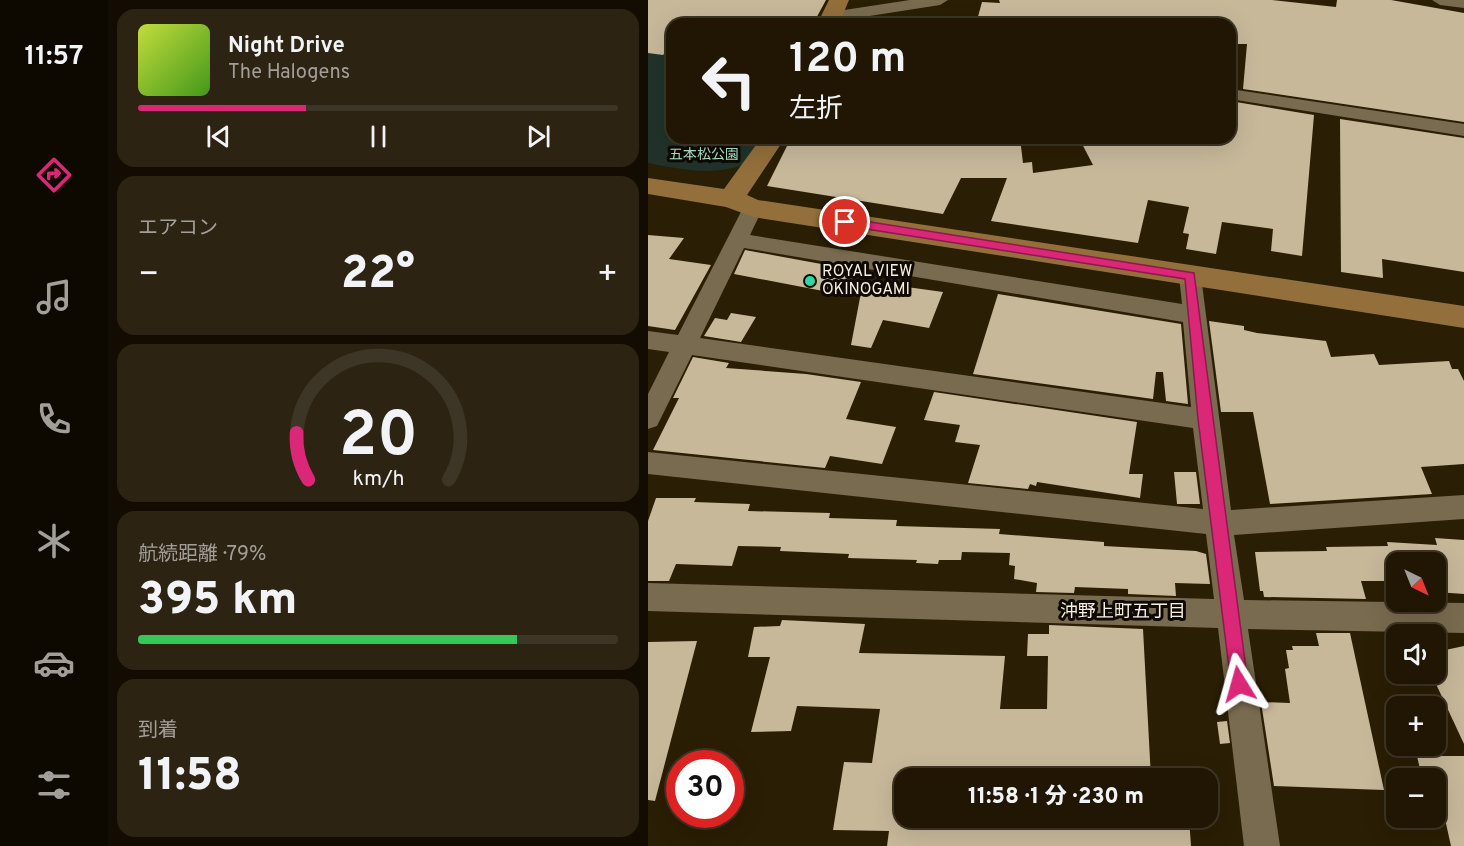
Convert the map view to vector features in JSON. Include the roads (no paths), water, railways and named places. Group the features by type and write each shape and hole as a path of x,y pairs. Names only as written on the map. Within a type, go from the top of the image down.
{"street":[{"path":"833,14 940,0"},
{"path":"1440,0 1464,3"},
{"path":"1236,95 1464,130"},
{"path":"648,419 737,240 742,203 770,144"},
{"path":"648,186 1459,323"},
{"path":"737,240 1194,315"},
{"path":"1190,276 1205,419 1262,846"},
{"path":"648,340 1205,419"},
{"path":"648,463 1219,523 1464,507"},
{"path":"648,597 1230,615 1464,618"}],"place":[{"name":"ROYAL VIEW OKINOGAMI","path":"810,281"}],"district":[{"name":"沖野上町五丁目","path":"1123,612"}],"park label":[{"name":"五本松公園","path":"704,155"}]}
